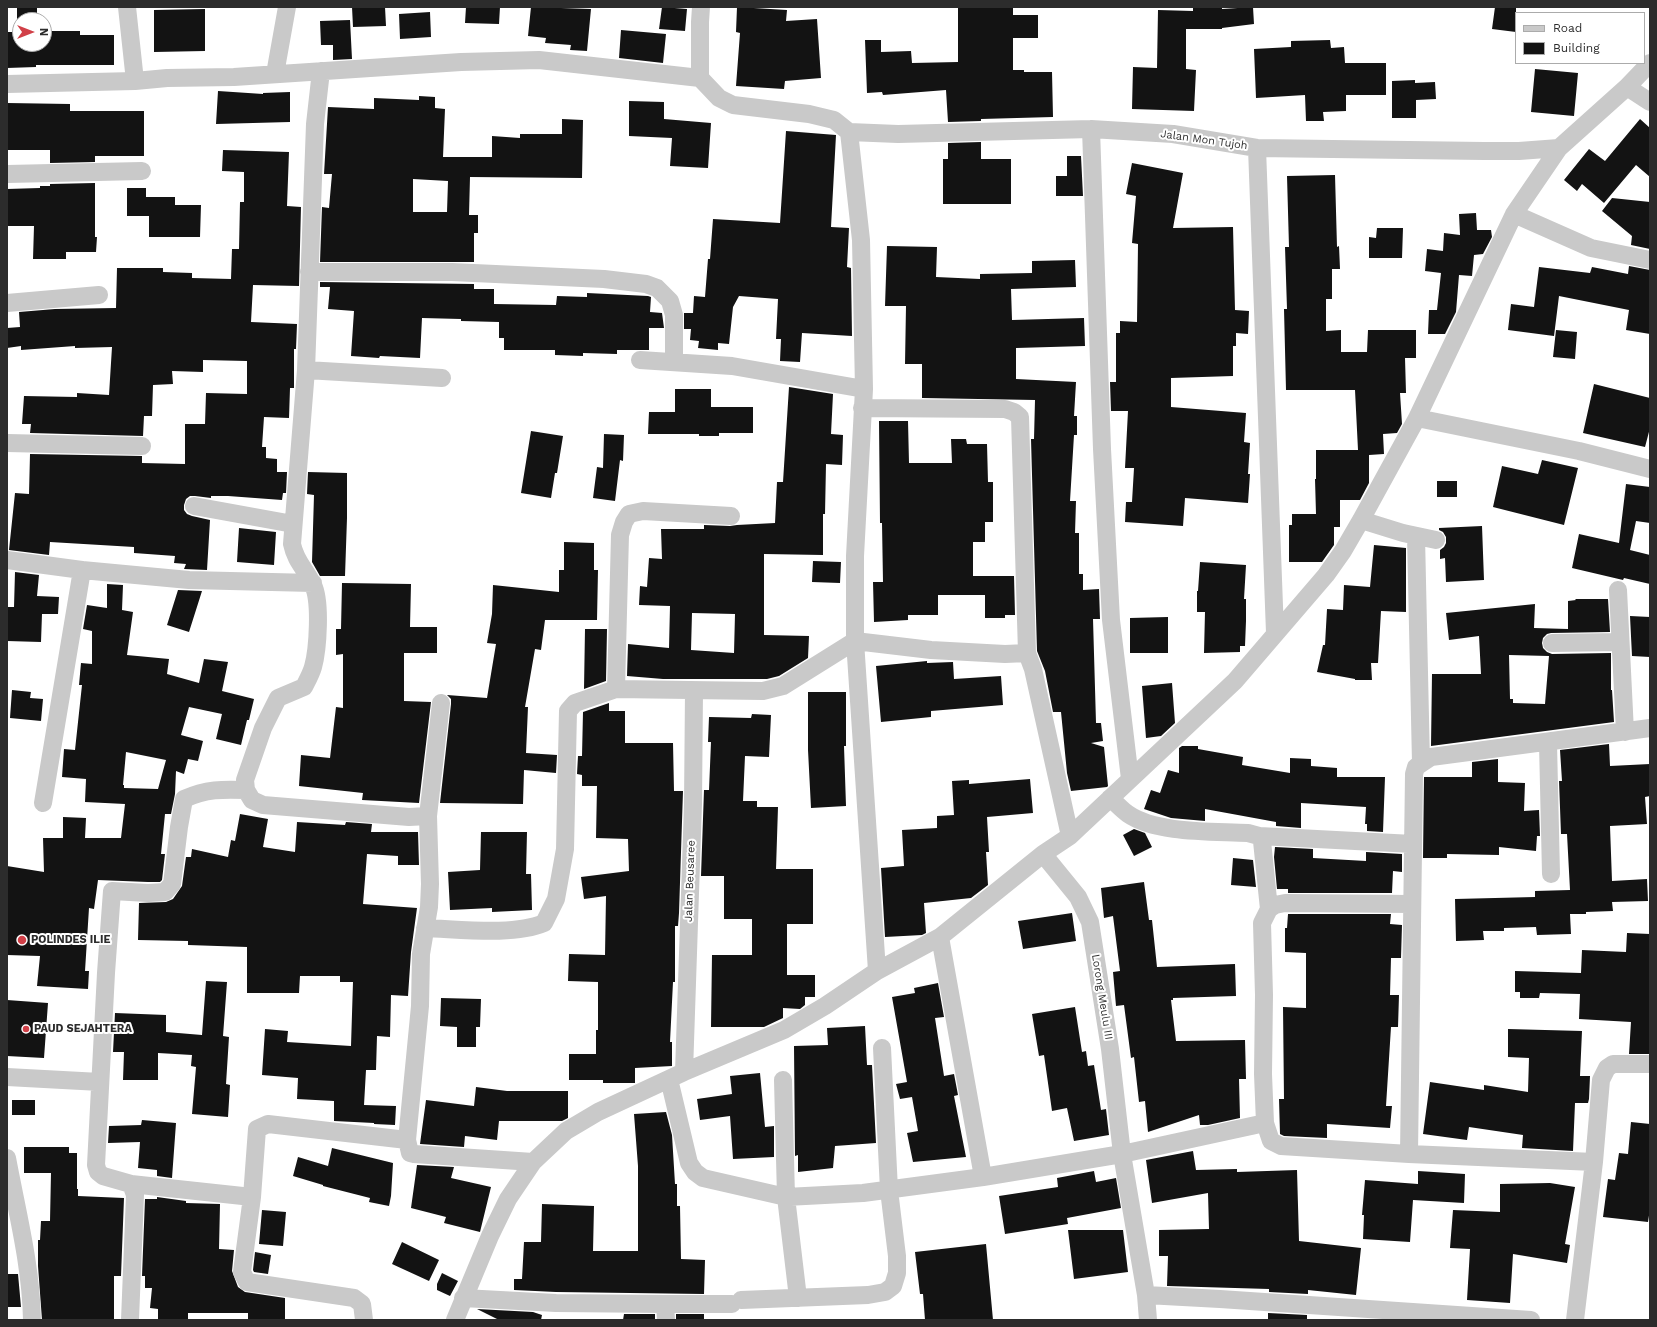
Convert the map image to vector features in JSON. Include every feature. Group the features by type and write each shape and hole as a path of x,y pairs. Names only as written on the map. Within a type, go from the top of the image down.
{"street":[{"path":"127,7 135,81"},
{"path":"275,74 287,7"},
{"path":"700,78 701,7"},
{"path":"7,84 135,81 461,62 539,60 700,78 719,98 733,105 768,111 809,114 834,120 849,132 860,240 864,389 855,556 855,641 877,972"},
{"path":"455,1320 508,1199 533,1162 566,1131 598,1112 676,1076 784,1030 825,1006 877,972 940,937 1043,854 1070,836 1235,681 1326,575 1343,551 1417,418 1514,214 1558,148 1627,87 1650,63"},
{"path":"321,71 315,124 306,370 292,544 299,564 313,583 318,595 316,645 312,668 304,687 278,698 263,728 247,772 245,780 246,790 252,800 263,805 409,817 428,816"},
{"path":"1627,87 1650,102"},
{"path":"1091,129 1102,449 1111,620 1130,779"},
{"name":"Jalan Mon Tujoh","path":"849,132 898,134 1091,129 1173,134 1257,148 1484,152 1519,152 1558,148"},
{"path":"1257,148 1275,634"},
{"path":"7,174 142,170"},
{"path":"1514,214 1591,248 1650,260"},
{"path":"309,272 452,272 604,279 646,284 657,288 670,301 674,315 674,362"},
{"path":"7,303 99,296"},
{"path":"640,360 732,366 864,389"},
{"path":"306,370 442,378"},
{"path":"862,408 1005,409 1014,412 1020,417 1027,653 1033,669 1070,836"},
{"path":"1417,418 1578,451 1650,469"},
{"path":"7,443 142,446"},
{"path":"194,506 293,524"},
{"path":"616,689 620,535 624,522 629,514 643,511 731,516"},
{"path":"1361,520 1416,536 1436,540"},
{"path":"1416,536 1421,763"},
{"path":"7,560 82,570 189,580 313,583"},
{"path":"44,803 82,570"},
{"path":"1618,590 1625,732"},
{"path":"425,928 504,930 532,928 544,924 556,899 565,849 568,711 575,703 616,689 763,691 783,686 855,641 931,650 1005,654 1027,653"},
{"path":"1552,643 1620,642"},
{"name":"Jalan Beusaree","path":"694,691 692,812 676,1076 689,1163 695,1172 703,1178 786,1197 863,1193 983,1177 1122,1154 1266,1123"},
{"path":"441,703 428,816 430,884 429,907 421,954 420,1006 407,1140 408,1149 410,1153 414,1154 533,1162"},
{"path":"1408,1154 1414,774 1416,767 1431,757 1548,743 1650,728"},
{"path":"1548,743 1551,874"},
{"path":"246,790 216,789 198,793 184,799 172,884 164,892 148,893 112,891 106,973 96,1165 98,1172 103,1176 131,1184 252,1197"},
{"path":"1110,798 1129,814 1153,825 1179,829 1248,833 1259,836 1413,844"},
{"path":"1259,836 1262,841 1269,909 1262,924 1263,1074 1266,1123 1271,1142 1281,1146 1408,1154 1594,1162"},
{"name":"Lorong Meulu III","path":"1043,854 1078,896 1090,922 1110,1049 1122,1154 1146,1295 1148,1320"},
{"path":"1269,909 1275,905 1285,903 1412,904"},
{"path":"940,937 983,1177"},
{"path":"464,1298 556,1303 665,1312 737,1302 868,1295 886,1292 893,1286 897,1273 897,1256 889,1190 882,1048"},
{"path":"1575,1320 1594,1162 1601,1080 1607,1068 1613,1064 1650,1064"},
{"path":"7,1077 100,1082"},
{"path":"783,1080 786,1197 798,1298"},
{"path":"364,1320 362,1304 354,1298 247,1282 242,1272 252,1197 257,1129 268,1124 407,1140"},
{"path":"7,1158 28,1269 32,1320"},
{"path":"130,1320 135,1195 131,1184"},
{"path":"1146,1295 1531,1320"}],"building":[{"path":"17,7 37,7 37,12 17,12"},
{"path":"352,7 385,7 386,26 353,27"},
{"path":"466,7 500,7 499,24 465,23"},
{"path":"531,7 591,9 587,51 570,50 571,45 545,43 546,38 528,36"},
{"path":"662,7 687,9 685,31 659,29"},
{"path":"737,7 787,10 786,21 817,19 821,78 785,81 784,89 736,86 740,33 736,32"},
{"path":"958,7 1013,7 1013,15 1038,15 1038,38 1013,38 1013,70 1024,70 1024,72 1052,72 1053,117 981,119 981,121 948,122 946,90 883,95 882,92 867,93 865,40 881,40 881,52 911,51 912,63 958,62"},
{"path":"1193,7 1222,7 1222,9 1253,7 1254,24 1222,29 1186,29 1186,69 1196,70 1194,111 1132,109 1133,67 1157,68 1158,10 1193,11"},
{"path":"1495,7 1516,7 1515,32 1492,29"},
{"path":"205,9 205,51 154,52 154,10"},
{"path":"430,12 431,37 400,39 399,14"},
{"path":"350,20 352,59 333,60 333,45 321,45 320,21"},
{"path":"621,30 666,34 663,63 619,58"},
{"path":"52,31 80,31 80,35 114,35 114,65 36,65 36,67 7,68 7,32 12,32 12,52 52,52"},
{"path":"1330,40 1331,48 1344,47 1345,63 1386,63 1386,95 1346,95 1346,111 1323,112 1324,121 1306,121 1305,95 1256,98 1254,49 1291,47 1291,41"},
{"path":"1535,69 1578,73 1574,116 1531,112"},
{"path":"1415,80 1415,83 1435,82 1436,99 1416,100 1416,118 1392,118 1392,81"},
{"path":"218,91 263,94 290,92 290,122 216,124"},
{"path":"419,96 435,97 435,108 445,109 443,157 492,157 492,136 520,138 520,134 562,134 562,119 583,120 582,178 470,177 469,215 478,215 478,233 474,233 474,262 320,262 322,207 329,208 332,174 324,174 328,107 374,109 374,98 419,100","holes":["413,179 448,181 447,212 413,212"]},
{"path":"629,101 664,102 664,119 711,123 708,168 670,166 672,138 629,136"},
{"path":"7,103 70,104 70,111 144,111 144,156 95,156 95,162 50,163 50,150 7,150"},
{"path":"1640,119 1650,128 1650,177 1636,165 1604,203 1582,184 1577,191 1564,180 1589,149 1605,161"},
{"path":"786,131 836,135 831,227 849,228 847,267 851,268 852,336 802,333 800,362 780,361 781,339 776,339 778,299 739,296 733,307 729,344 718,343 718,350 698,348 699,341 690,340 691,329 684,329 684,313 693,313 694,296 705,297 713,219 780,223"},
{"path":"981,142 981,159 1011,159 1011,204 943,204 943,159 948,159 948,143"},
{"path":"223,150 289,152 287,206 301,207 299,286 253,285 251,322 297,324 296,349 294,349 294,388 290,388 289,418 264,417 262,447 266,447 266,458 277,459 277,472 287,472 286,493 283,493 282,500 228,496 211,496 211,498 190,496 186,499 184,510 187,514 210,520 207,570 184,569 186,564 174,563 175,556 134,553 134,547 50,542 49,555 9,550 15,493 29,494 30,454 142,456 142,463 185,464 185,424 205,424 206,393 247,394 247,361 203,360 203,372 172,371 173,384 153,385 152,416 144,416 143,436 30,433 31,424 22,424 24,396 77,397 77,393 109,395 112,347 75,348 75,346 21,350 21,346 7,348 7,328 20,327 19,312 55,309 116,308 117,268 163,268 163,272 192,273 192,278 231,279 232,249 239,249 240,202 244,202 244,172 222,171"},
{"path":"1067,156 1081,156 1083,196 1056,196 1056,176 1067,176"},
{"path":"1132,163 1183,173 1173,228 1233,227 1235,310 1249,311 1248,334 1236,333 1236,346 1233,346 1233,376 1171,378 1171,407 1246,413 1244,442 1250,443 1248,503 1185,498 1183,526 1125,522 1126,502 1132,502 1134,468 1125,468 1128,411 1111,411 1110,382 1116,382 1116,333 1120,333 1120,321 1137,322 1138,244 1132,243 1136,196 1126,194"},
{"path":"1335,175 1337,247 1339,246 1340,269 1332,269 1332,299 1326,299 1326,331 1341,330 1341,352 1367,352 1368,330 1416,330 1416,358 1405,358 1406,393 1400,393 1402,424 1397,433 1383,434 1384,454 1369,455 1369,483 1360,500 1340,500 1340,527 1334,527 1334,545 1322,562 1289,562 1289,525 1292,525 1292,514 1316,514 1316,450 1358,450 1355,390 1286,390 1284,309 1287,309 1285,247 1289,247 1287,176"},
{"path":"95,183 95,237 97,237 96,252 66,252 66,259 33,259 34,226 7,226 7,189 40,188 40,186 50,186 50,184"},
{"path":"127,188 146,188 146,197 175,197 175,205 201,205 200,237 149,237 149,216 127,216"},
{"path":"1612,198 1650,202 1650,249 1631,245 1632,236 1602,211"},
{"path":"1476,213 1477,230 1491,230 1492,237 1483,254 1474,255 1472,276 1459,275 1456,312 1445,334 1428,334 1429,310 1437,310 1441,273 1425,271 1427,249 1443,251 1444,233 1460,235 1459,214"},
{"path":"1377,228 1403,228 1402,258 1369,258 1369,237 1376,238"},
{"path":"887,246 937,247 936,277 980,279 980,274 1032,273 1032,261 1075,260 1076,287 1011,289 1012,320 1084,318 1085,346 1016,348 1016,379 1076,382 1074,416 1077,416 1077,435 1074,435 1070,501 1076,501 1075,533 1079,533 1079,574 1083,574 1083,590 1099,589 1100,619 1093,619 1096,723 1101,723 1103,741 1091,743 1104,747 1107,787 1071,791 1067,773 1061,712 1053,712 1045,671 1037,651 1031,439 1034,439 1035,400 922,398 922,364 905,364 906,306 885,306"},
{"path":"1629,266 1650,270 1650,334 1626,330 1629,310 1559,296 1554,336 1508,330 1511,304 1534,307 1539,267 1590,273 1592,267 1628,274"},
{"path":"320,282 474,284 474,289 494,289 494,304 556,305 557,296 587,297 587,293 648,296 651,297 650,312 662,313 664,328 649,328 649,350 617,350 617,354 583,353 583,356 555,355 555,350 504,350 504,338 499,338 499,322 422,318 420,358 351,356 354,311 328,309 330,287 320,287"},
{"path":"1556,330 1577,332 1575,359 1553,357"},
{"path":"1594,384 1650,398 1650,428 1645,447 1583,433"},
{"path":"789,387 833,394 831,434 843,435 842,465 826,464 825,514 823,514 823,555 764,554 764,635 809,636 808,658 779,676 767,679 663,679 627,676 628,644 669,648 670,606 639,605 640,586 647,587 649,558 662,559 661,529 704,529 704,525 730,526 775,523 777,482 783,482","holes":["692,613 735,614 734,653 691,650"]},
{"path":"675,389 711,389 711,407 753,407 753,433 719,433 719,436 699,436 699,434 648,434 649,412 675,412"},
{"path":"879,421 908,421 909,463 952,463 951,439 966,439 967,444 987,444 988,482 993,482 993,522 985,522 985,542 973,542 973,576 1014,576 1015,615 1005,615 1005,618 985,618 985,595 938,595 938,615 908,615 908,620 874,622 873,582 883,582 882,523 880,523"},
{"path":"531,431 563,436 551,498 521,493"},
{"path":"604,434 624,435 623,461 620,460 615,501 593,498 597,467 603,468"},
{"path":"1542,460 1578,468 1564,525 1493,507 1502,466 1538,474"},
{"path":"308,472 347,473 345,576 320,576 312,562 314,495 307,494"},
{"path":"1437,481 1457,481 1457,497 1437,497"},
{"path":"1626,484 1650,487 1650,523 1636,521 1630,550 1650,555 1650,584 1624,578 1623,580 1572,568 1579,534 1619,543"},
{"path":"1482,526 1484,580 1446,582 1445,558 1440,559 1440,550 1446,543 1446,537 1443,532 1439,530 1439,528"},
{"path":"239,528 276,532 274,565 237,562"},
{"path":"564,542 594,543 594,570 598,570 597,620 545,620 541,650 535,649 525,707 528,707 526,753 557,755 556,773 524,770 523,804 440,803 451,704 451,699 447,695 487,698 496,644 487,643 492,614 493,585 559,592 559,570 564,570"},
{"path":"1374,545 1406,548 1406,612 1381,611 1378,663 1371,663 1372,680 1355,680 1317,672 1323,645 1325,645 1327,609 1343,610 1344,585 1370,587"},
{"path":"813,561 841,562 840,583 812,582"},
{"path":"1200,562 1246,565 1244,599 1246,599 1245,646 1240,646 1240,652 1204,653 1205,612 1197,612 1197,591"},
{"path":"15,572 39,575 37,596 59,597 58,614 42,614 41,642 7,641 7,607 14,607"},
{"path":"342,583 411,584 410,627 437,627 437,653 404,653 404,701 431,702 419,803 362,800 363,793 299,786 301,755 330,758 336,707 343,708 343,654 336,655 336,629 341,629"},
{"path":"107,584 123,585 122,610 133,612 127,655 169,659 167,674 199,683 204,659 228,662 222,691 254,699 241,745 216,739 222,714 189,707 181,735 203,741 198,761 188,759 184,774 176,771 175,794 171,814 165,814 161,854 165,854 162,880 160,882 148,882 98,880 94,909 89,908 85,971 89,971 88,989 37,986 40,956 7,955 7,866 44,872 43,838 63,838 63,817 86,818 85,838 121,838 125,804 85,802 86,779 62,777 64,749 75,750 82,685 79,685 81,663 92,664 92,631 83,629 87,605 107,608","holes":["126,752 166,760 158,789 124,788"]},
{"path":"178,590 202,591 189,632 167,625"},
{"path":"1575,599 1608,599 1610,632 1551,633 1547,634 1543,638 1543,648 1552,654 1611,653 1611,690 1614,722 1431,746 1432,674 1481,674 1479,636 1449,640 1446,613 1535,604 1534,628 1568,629 1568,601 1576,600","holes":["1509,655 1549,656 1545,704 1513,703 1513,699 1510,699"]},
{"path":"1630,616 1650,617 1650,657 1632,656"},
{"path":"1168,617 1168,653 1130,653 1130,618"},
{"path":"585,629 607,629 606,681 584,689"},
{"path":"927,661 927,663 953,662 954,679 1001,676 1003,705 931,711 931,717 881,722 876,666"},
{"path":"1172,683 1175,723 1161,736 1146,738 1142,686"},
{"path":"12,690 31,692 30,698 43,699 41,721 10,718"},
{"path":"808,692 846,692 846,746 844,746 846,806 811,808 808,750"},
{"path":"609,703 609,711 625,711 625,743 673,743 674,791 683,791 679,913 678,926 675,926 675,982 673,982 670,1042 672,1042 672,1066 635,1068 635,1083 603,1083 603,1080 569,1080 569,1054 596,1054 596,1030 598,1030 598,982 568,981 569,954 605,955 606,896 584,899 581,877 629,871 628,839 596,838 597,786 582,786 582,775 577,774 578,756 582,756 583,712"},
{"path":"752,714 771,715 769,757 745,756 743,801 757,801 757,807 778,807 776,869 813,869 813,924 787,924 787,975 815,975 815,997 805,997 805,1005 800,1009 783,1008 783,1018 764,1027 711,1027 712,955 752,955 752,919 724,919 724,876 701,876 704,790 709,790 711,742 708,742 709,717 751,718"},
{"path":"1609,744 1610,766 1650,764 1650,796 1645,797 1647,824 1610,826 1612,881 1647,879 1648,901 1612,902 1613,911 1570,914 1571,934 1537,935 1536,927 1504,928 1504,931 1483,931 1484,940 1456,941 1455,899 1535,897 1535,891 1570,890 1567,834 1561,834 1559,781 1562,781 1560,750"},
{"path":"1182,746 1198,746 1198,749 1243,757 1242,765 1290,773 1290,758 1311,759 1311,766 1337,768 1337,777 1385,777 1383,832 1367,831 1367,824 1365,824 1366,807 1301,803 1301,828 1276,826 1276,822 1205,809 1205,821 1171,818 1144,809 1151,790 1160,793 1168,770 1179,773 1179,748"},
{"path":"1498,759 1498,782 1525,783 1524,811 1539,810 1540,836 1537,836 1536,851 1499,847 1499,855 1447,854 1447,858 1423,858 1424,777 1472,777 1472,762"},
{"path":"1030,779 1033,813 987,817 989,852 986,852 988,885 971,898 924,903 926,933 922,935 885,937 881,868 904,866 902,830 937,828 937,816 954,815 952,781 969,780 969,784"},
{"path":"240,814 268,819 263,847 295,852 297,822 345,825 346,822 372,824 371,832 418,832 419,865 398,865 398,856 367,854 363,904 417,908 411,952 408,996 391,995 390,1037 377,1036 376,1070 366,1070 364,1105 396,1106 395,1125 334,1121 334,1101 297,1099 298,1078 262,1075 265,1029 288,1031 287,1042 351,1046 353,982 340,982 340,976 300,976 299,993 247,993 247,947 188,945 188,941 138,940 139,903 166,902 173,899 182,886 186,857 191,857 192,849 228,857 231,840 235,841"},
{"path":"1134,829 1145,833 1152,847 1134,856 1123,835"},
{"path":"481,832 527,832 526,874 531,874 532,910 492,912 492,908 450,910 448,872 480,870"},
{"path":"1275,847 1313,849 1313,858 1366,861 1366,852 1402,854 1402,872 1393,871 1392,893 1288,893 1288,889 1277,889 1274,857"},
{"path":"1233,858 1253,860 1256,887 1231,885"},
{"path":"1144,882 1149,920 1152,920 1157,967 1235,964 1236,996 1173,998 1173,1000 1171,1000 1176,1041 1245,1040 1246,1079 1239,1079 1240,1118 1208,1125 1200,1125 1199,1115 1148,1132 1145,1101 1139,1102 1134,1057 1131,1058 1124,1005 1116,1006 1113,972 1120,971 1113,916 1104,918 1101,888"},
{"path":"1072,913 1076,941 1023,949 1018,921"},
{"path":"1288,914 1391,914 1390,924 1402,925 1401,958 1391,958 1390,995 1399,995 1398,1027 1391,1027 1386,1106 1392,1106 1390,1128 1327,1124 1327,1138 1284,1136 1280,1134 1279,1099 1284,1099 1283,1007 1306,1008 1306,953 1285,952 1285,928 1287,928"},
{"path":"1627,933 1650,934 1650,1054 1629,1054 1631,1022 1579,1019 1580,994 1540,993 1539,998 1520,998 1520,992 1515,992 1515,971 1581,973 1582,950 1626,952"},
{"path":"206,981 227,982 223,1036 229,1037 226,1084 230,1085 228,1117 192,1114 196,1067 191,1066 192,1055 158,1053 158,1080 123,1080 124,1052 113,1052 115,1013 166,1015 166,1032 202,1035"},
{"path":"938,983 944,1017 935,1018 944,1076 954,1074 958,1095 954,1096 966,1157 913,1162 907,1133 918,1131 912,1097 900,1099 896,1084 907,1082 892,997 915,993 914,988"},
{"path":"441,998 481,999 480,1027 476,1027 476,1047 457,1047 457,1027 440,1026"},
{"name":"PAUD SEJAHTERA","path":"7,1000 48,1003 44,1058 7,1056"},
{"path":"1075,1007 1082,1052 1086,1051 1088,1066 1094,1065 1101,1110 1106,1109 1109,1135 1074,1141 1067,1108 1052,1111 1044,1055 1039,1056 1032,1014"},
{"path":"865,1026 867,1065 872,1065 876,1143 835,1146 833,1168 798,1172 798,1155 795,1156 794,1046 828,1045 827,1028"},
{"path":"1508,1029 1582,1031 1580,1076 1590,1076 1589,1099 1588,1103 1575,1103 1573,1151 1522,1148 1523,1135 1469,1127 1467,1140 1423,1134 1430,1082 1484,1090 1484,1085 1528,1092 1529,1058 1508,1057"},
{"path":"760,1073 765,1127 774,1126 774,1157 733,1159 730,1116 700,1120 697,1099 732,1094 730,1076"},
{"path":"476,1087 507,1091 568,1091 568,1118 562,1121 499,1121 497,1140 465,1136 464,1147 420,1144 426,1100 474,1106"},
{"path":"12,1100 35,1100 35,1115 12,1115"},
{"path":"666,1112 672,1135 675,1184 677,1184 677,1206 680,1206 681,1259 705,1260 704,1294 514,1290 514,1279 522,1279 524,1242 541,1242 542,1204 594,1206 593,1251 638,1251 638,1166 634,1114"},
{"path":"142,1120 176,1123 172,1178 157,1176 157,1170 138,1168 140,1142 108,1143 109,1126 141,1125"},
{"path":"1631,1122 1650,1124 1650,1209 1648,1222 1603,1217 1608,1179 1615,1180 1619,1153 1628,1154"},
{"path":"24,1147 69,1147 69,1153 77,1153 78,1196 124,1198 121,1276 114,1276 114,1320 42,1320 38,1266 38,1240 40,1240 41,1221 50,1221 51,1173 24,1173"},
{"path":"332,1148 393,1163 389,1206 369,1202 370,1198 323,1186 293,1176 298,1157 328,1166"},
{"path":"1193,1151 1196,1170 1237,1169 1237,1172 1297,1170 1299,1241 1361,1248 1356,1295 1308,1290 1308,1294 1269,1292 1269,1289 1167,1286 1168,1256 1159,1256 1159,1230 1209,1229 1208,1193 1152,1203 1146,1160"},
{"path":"417,1165 454,1167 451,1178 491,1187 480,1232 444,1223 446,1217 411,1208"},
{"path":"1094,1171 1096,1182 1116,1178 1121,1208 1067,1218 1068,1224 1005,1234 999,1196 1058,1187 1057,1178"},
{"path":"1418,1171 1465,1174 1464,1203 1413,1200 1410,1242 1363,1239 1364,1215 1362,1215 1365,1180 1418,1184"},
{"path":"1550,1183 1575,1187 1565,1244 1570,1245 1567,1263 1513,1254 1510,1303 1467,1300 1470,1249 1450,1248 1453,1210 1500,1212 1500,1184"},
{"path":"157,1197 186,1201 186,1203 220,1204 219,1249 234,1250 232,1271 238,1287 245,1292 285,1298 285,1320 248,1320 248,1313 188,1313 188,1320 158,1320 158,1309 150,1308 152,1288 145,1288 145,1276 142,1276 145,1199 157,1199"},
{"path":"262,1210 286,1212 283,1246 259,1244"},
{"path":"1068,1230 1123,1230 1128,1272 1074,1279"},
{"path":"402,1242 439,1260 429,1281 392,1264"},
{"path":"986,1244 993,1320 925,1320 923,1294 920,1294 915,1252"},
{"path":"255,1252 271,1255 268,1274 254,1272"},
{"path":"442,1273 458,1281 450,1296 437,1290 437,1284"},
{"path":"7,1274 18,1274 21,1307 7,1307"},
{"path":"477,1309 533,1312 542,1315 541,1320 499,1320"},
{"path":"1268,1313 1307,1315 1307,1320 1268,1320"},
{"path":"624,1314 655,1314 655,1320 623,1320"},
{"path":"676,1314 704,1314 704,1320 676,1320"}],"place":[{"name":"POLINDES ILIE","path":"22,940"},
{"name":"PAUD SEJAHTERA","path":"26,1029"}]}
